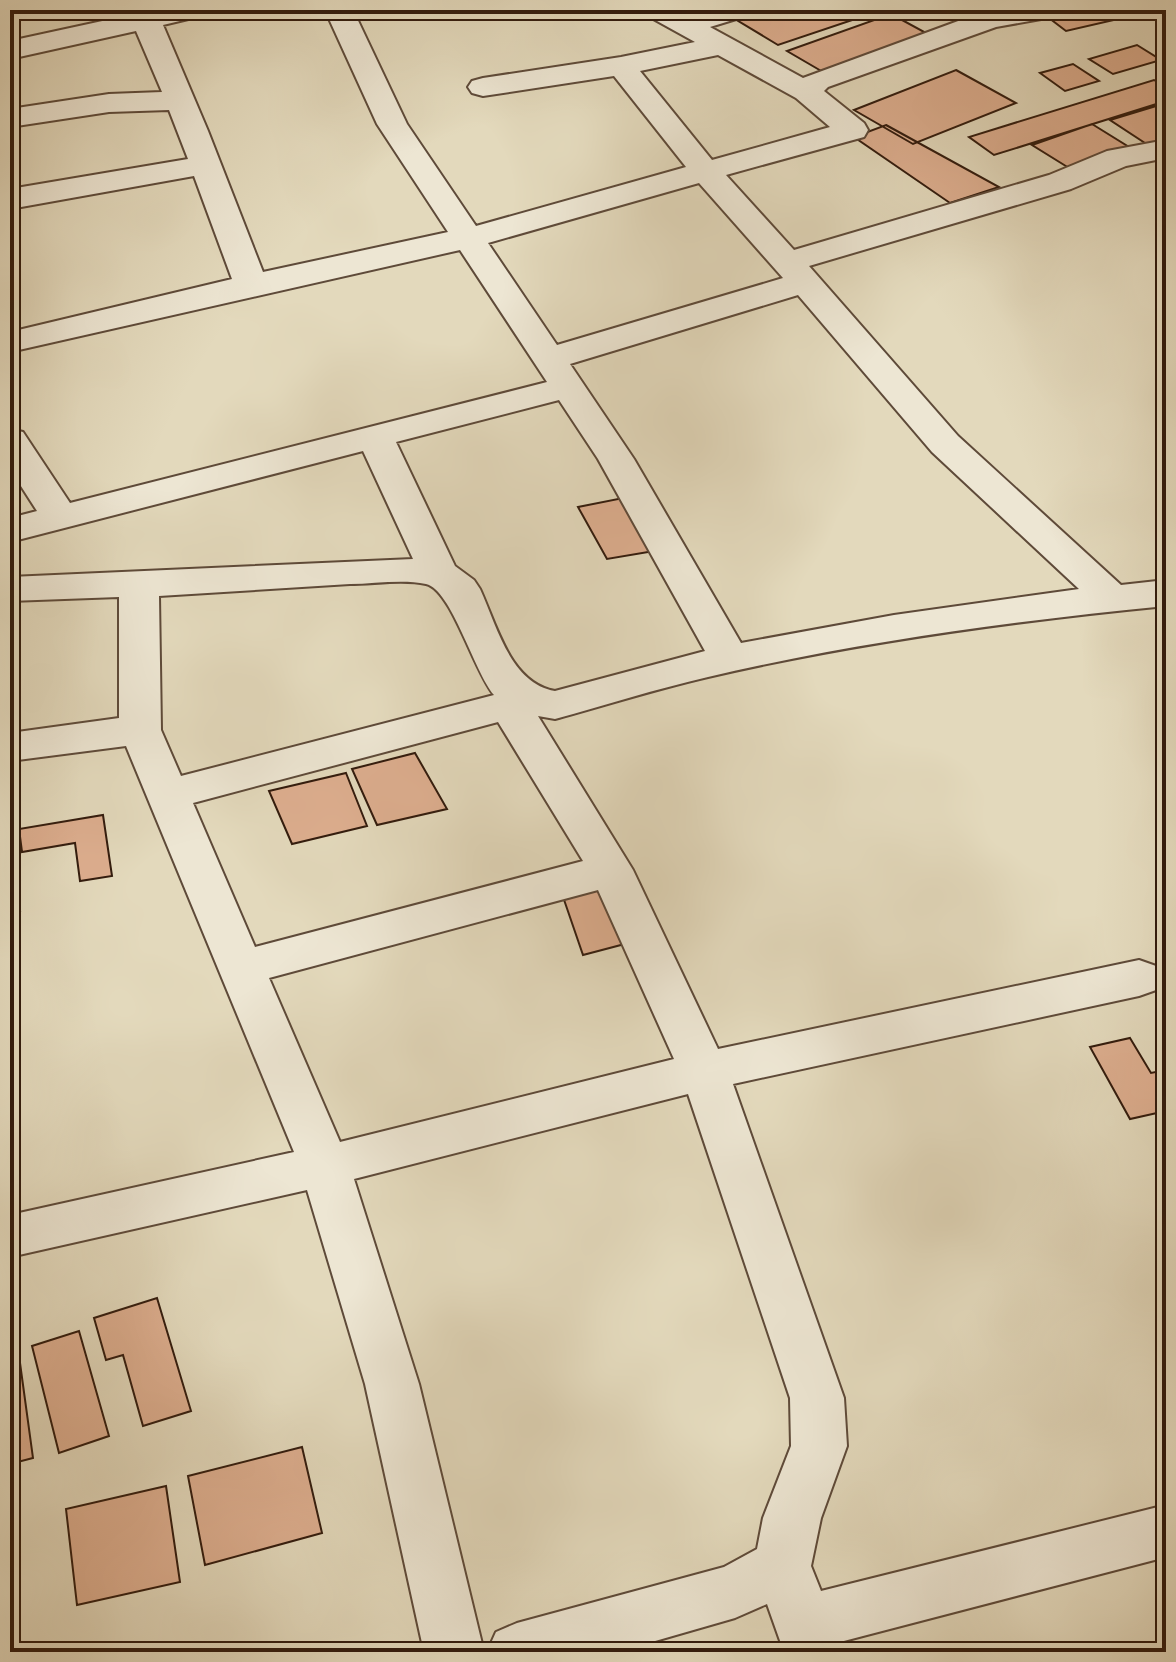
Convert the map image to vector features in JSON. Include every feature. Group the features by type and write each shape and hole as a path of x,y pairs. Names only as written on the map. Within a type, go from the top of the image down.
{"street":[{"path":"10,50 144,15 191,10"},
{"path":"339,10 392,124 616,459 729,658"},
{"path":"10,342 468,238 853,130 807,92 658,10"},
{"path":"685,25 736,10"},
{"path":"807,92 817,81 990,19 1048,10"},
{"path":"144,15 251,285"},
{"path":"483,87 621,66 722,45"},
{"path":"621,66 705,171 870,355 945,444 1112,598"},
{"path":"10,118 109,103 180,101"},
{"path":"10,530 375,436 559,373 796,272 1060,182 1118,158 1166,149"},
{"path":"10,199 205,165"},
{"path":"375,436 439,573 460,589 500,676 513,691 527,731 611,870 704,1071 817,1398 819,1446 792,1518 782,1566 808,1638 1166,1531"},
{"path":"10,440 59,516"},
{"path":"10,589 322,574 439,573"},
{"path":"139,585 140,730 325,1166 392,1384 454,1652"},
{"path":"168,795 518,703 555,705 729,658 993,612 1166,593"},
{"path":"10,747 140,730"},
{"path":"241,968 611,870"},
{"path":"10,1236 325,1166 704,1071 1139,978"},
{"path":"517,1652 735,1591 782,1566"}],"building":[{"path":"763,10 882,10 778,45 735,19"},
{"path":"944,10 992,10 954,18"},
{"path":"1085,10 1106,10 1118,19 1066,31 1049,18"},
{"path":"891,14 928,34 823,72 787,51"},
{"path":"1137,45 1161,60 1113,74 1089,59"},
{"path":"1073,64 1099,81 1065,91 1040,73"},
{"path":"956,70 1016,103 913,144 854,110"},
{"path":"1154,80 1166,87 1166,101 994,155 969,137"},
{"path":"1166,103 1166,140 1148,145 1110,120"},
{"path":"1092,124 1129,147 1069,168 1032,145"},
{"path":"886,125 999,187 950,203 854,137"},
{"path":"628,497 660,550 607,559 578,507"},
{"path":"415,753 447,809 377,825 352,769"},
{"path":"346,773 367,826 292,844 269,791"},
{"path":"103,815 112,876 80,881 75,843 22,852 19,829"},
{"path":"10,860 20,911 10,913"},
{"path":"607,877 636,941 583,955 561,891"},
{"path":"1130,1038 1151,1073 1166,1070 1166,1111 1130,1119 1090,1047"},
{"path":"157,1298 191,1411 143,1426 123,1355 106,1360 94,1318"},
{"path":"79,1331 109,1436 59,1453 32,1346"},
{"path":"17,1341 33,1458 10,1464 10,1342"},
{"path":"302,1447 322,1533 205,1565 188,1476"},
{"path":"166,1486 180,1582 77,1605 66,1509"}]}
